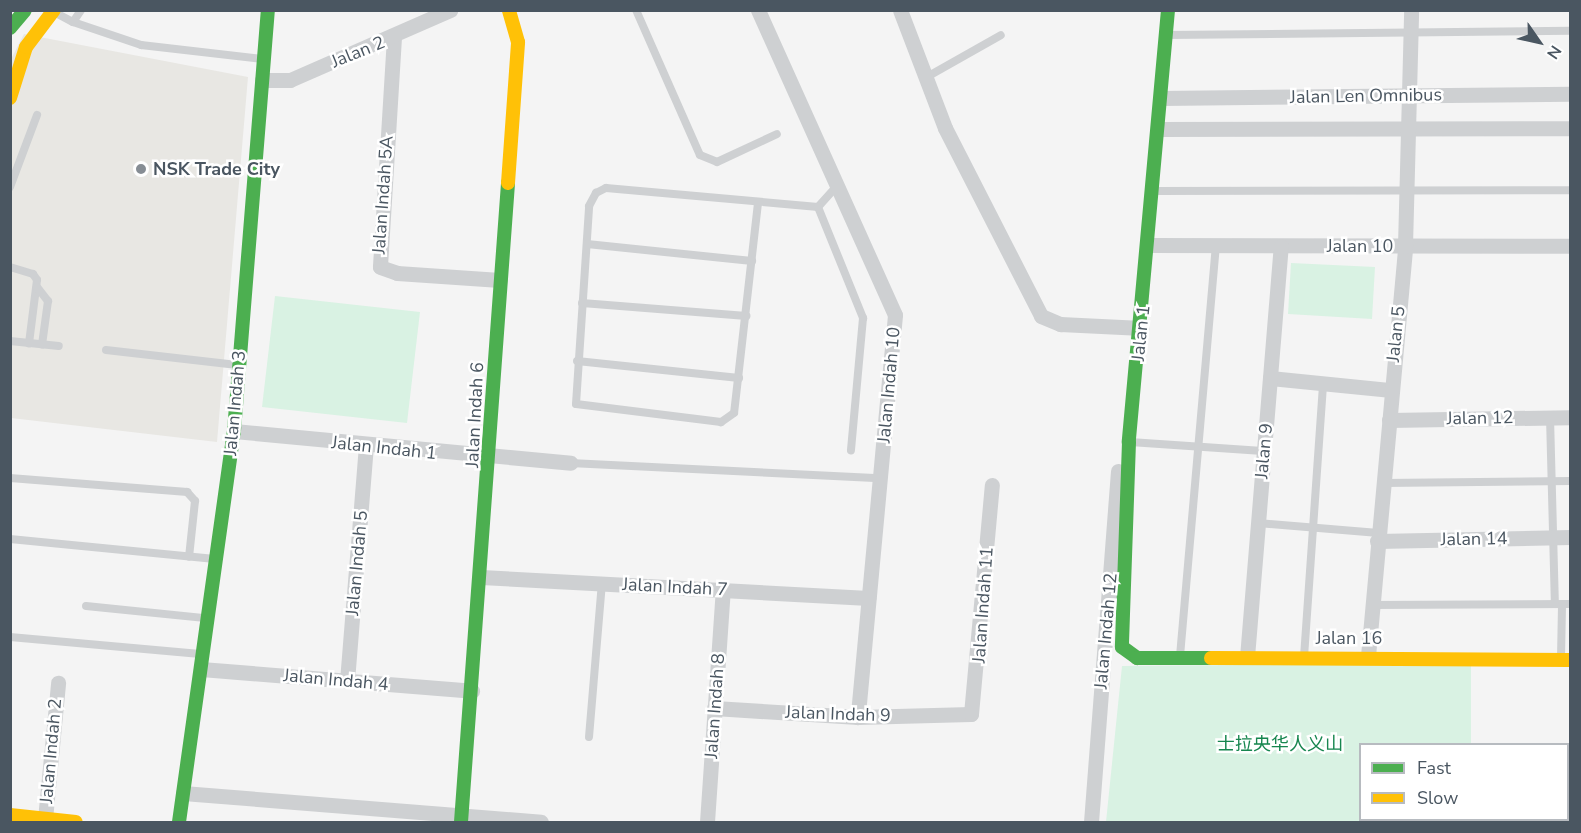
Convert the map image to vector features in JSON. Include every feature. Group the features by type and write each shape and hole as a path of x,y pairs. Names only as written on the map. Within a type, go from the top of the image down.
{"main road":[{"path":"10,28 26,10"},
{"name":"Jalan Indah 3","path":"179,822 234,431 268,10"},
{"name":"Jalan Indah 6","path":"461,820 491,460 500,280 518,42 509,10"},
{"name":"Jalan 1","path":"1129,654 1120,634 1129,442 1142,328 1168,10"},
{"path":"10,98 26,47 54,11"},
{"name":"Jalan 16","path":"1129,654 1179,657 1368,656 1566,660"},
{"path":"10,815 76,822"}],"street":[{"name":"Jalan 2","path":"262,80 290,80 394,37 450,10"},
{"name":"Jalan Indah 10","path":"758,10 839,183 895,315 858,717"},
{"path":"900,10 925,78 1041,316 1060,324 1142,328"},
{"name":"Jalan 5","path":"1368,656 1390,390 1405,246 1411,10"},
{"name":"Jalan Indah 5A","path":"394,37 380,267 397,273 500,280"},
{"name":"Jalan Len Omnibus","path":"1161,99 1570,94"},
{"path":"1158,129 1408,131 1570,128"},
{"name":"Jalan 10","path":"1149,245 1570,246"},
{"name":"Jalan 9","path":"1247,657 1281,246"},
{"path":"1270,378 1390,390"},
{"name":"Jalan 12","path":"1389,420 1570,417"},
{"name":"Jalan Indah 1","path":"234,431 491,460 570,463"},
{"name":"Jalan Indah 12","path":"1091,822 1120,452 1129,442"},
{"name":"Jalan Indah 5","path":"347,681 366,446"},
{"name":"Jalan Indah 11","path":"963,717 975,708 992,485"},
{"name":"Jalan 14","path":"1378,537 1570,537"},
{"name":"Jalan Indah 7","path":"481,577 868,598"},
{"name":"Jalan Indah 8","path":"707,822 723,590"},
{"name":"Jalan Indah 4","path":"202,662 347,681 472,691"},
{"name":"Jalan Indah 2","path":"45,819 58,682"},
{"name":"Jalan Indah 9","path":"714,708 858,717 963,717"},
{"path":"183,793 461,820 541,822"}],"lane":[{"path":"73,22 81,10"},
{"path":"636,10 700,155 717,162 777,134"},
{"path":"54,11 73,22 141,45 265,60"},
{"path":"1166,35 1410,30 1570,31"},
{"path":"925,78 1002,34"},
{"path":"10,187 37,115"},
{"path":"818,207 839,183"},
{"path":"758,203 734,413 721,422 576,404 577,361 589,206 606,188 818,207"},
{"path":"1154,191 1406,193 1570,190"},
{"path":"818,207 863,318 851,450"},
{"path":"587,244 752,261"},
{"path":"1179,657 1216,245"},
{"path":"10,267 33,274 37,287 48,301 42,345"},
{"path":"29,343 37,287"},
{"path":"582,303 746,316"},
{"path":"10,340 58,346"},
{"path":"106,350 238,365"},
{"path":"577,361 739,378"},
{"path":"1304,657 1323,384"},
{"path":"1550,417 1552,537 1562,604 1566,660"},
{"path":"1129,442 1263,451"},
{"path":"570,463 880,478"},
{"path":"10,478 187,492 195,501 189,556"},
{"path":"1383,483 1570,481"},
{"path":"1258,523 1378,537"},
{"path":"10,539 216,559"},
{"path":"589,737 602,583"},
{"path":"1372,605 1562,604"},
{"path":"86,606 207,618"},
{"path":"10,637 202,662"}],"shaded area":[{"path":"24,34 248,77 217,442 11,418 10,61"}],"green space":[{"path":"1291,263 1375,267 1372,319 1288,314"},
{"path":"275,296 420,312 407,423 262,407"},
{"name":"士拉央华人义山","path":"1471,663 1471,743 1359,743 1359,821 1470,822 1106,822 1122,666"}],"traffic: fast":[{"path":"10,28 25,10"},
{"path":"179,822 234,431 268,10"},
{"path":"1168,10 1129,442 1122,647 1137,658 1211,658"},
{"path":"461,822 508,183"}],"traffic: slow":[{"path":"10,98 26,47 54,10"},
{"path":"508,183 518,42 509,10"},
{"path":"1211,658 1570,660"},
{"path":"10,815 76,822"}],"place":[{"name":"NSK Trade City","path":"141,169"}]}
